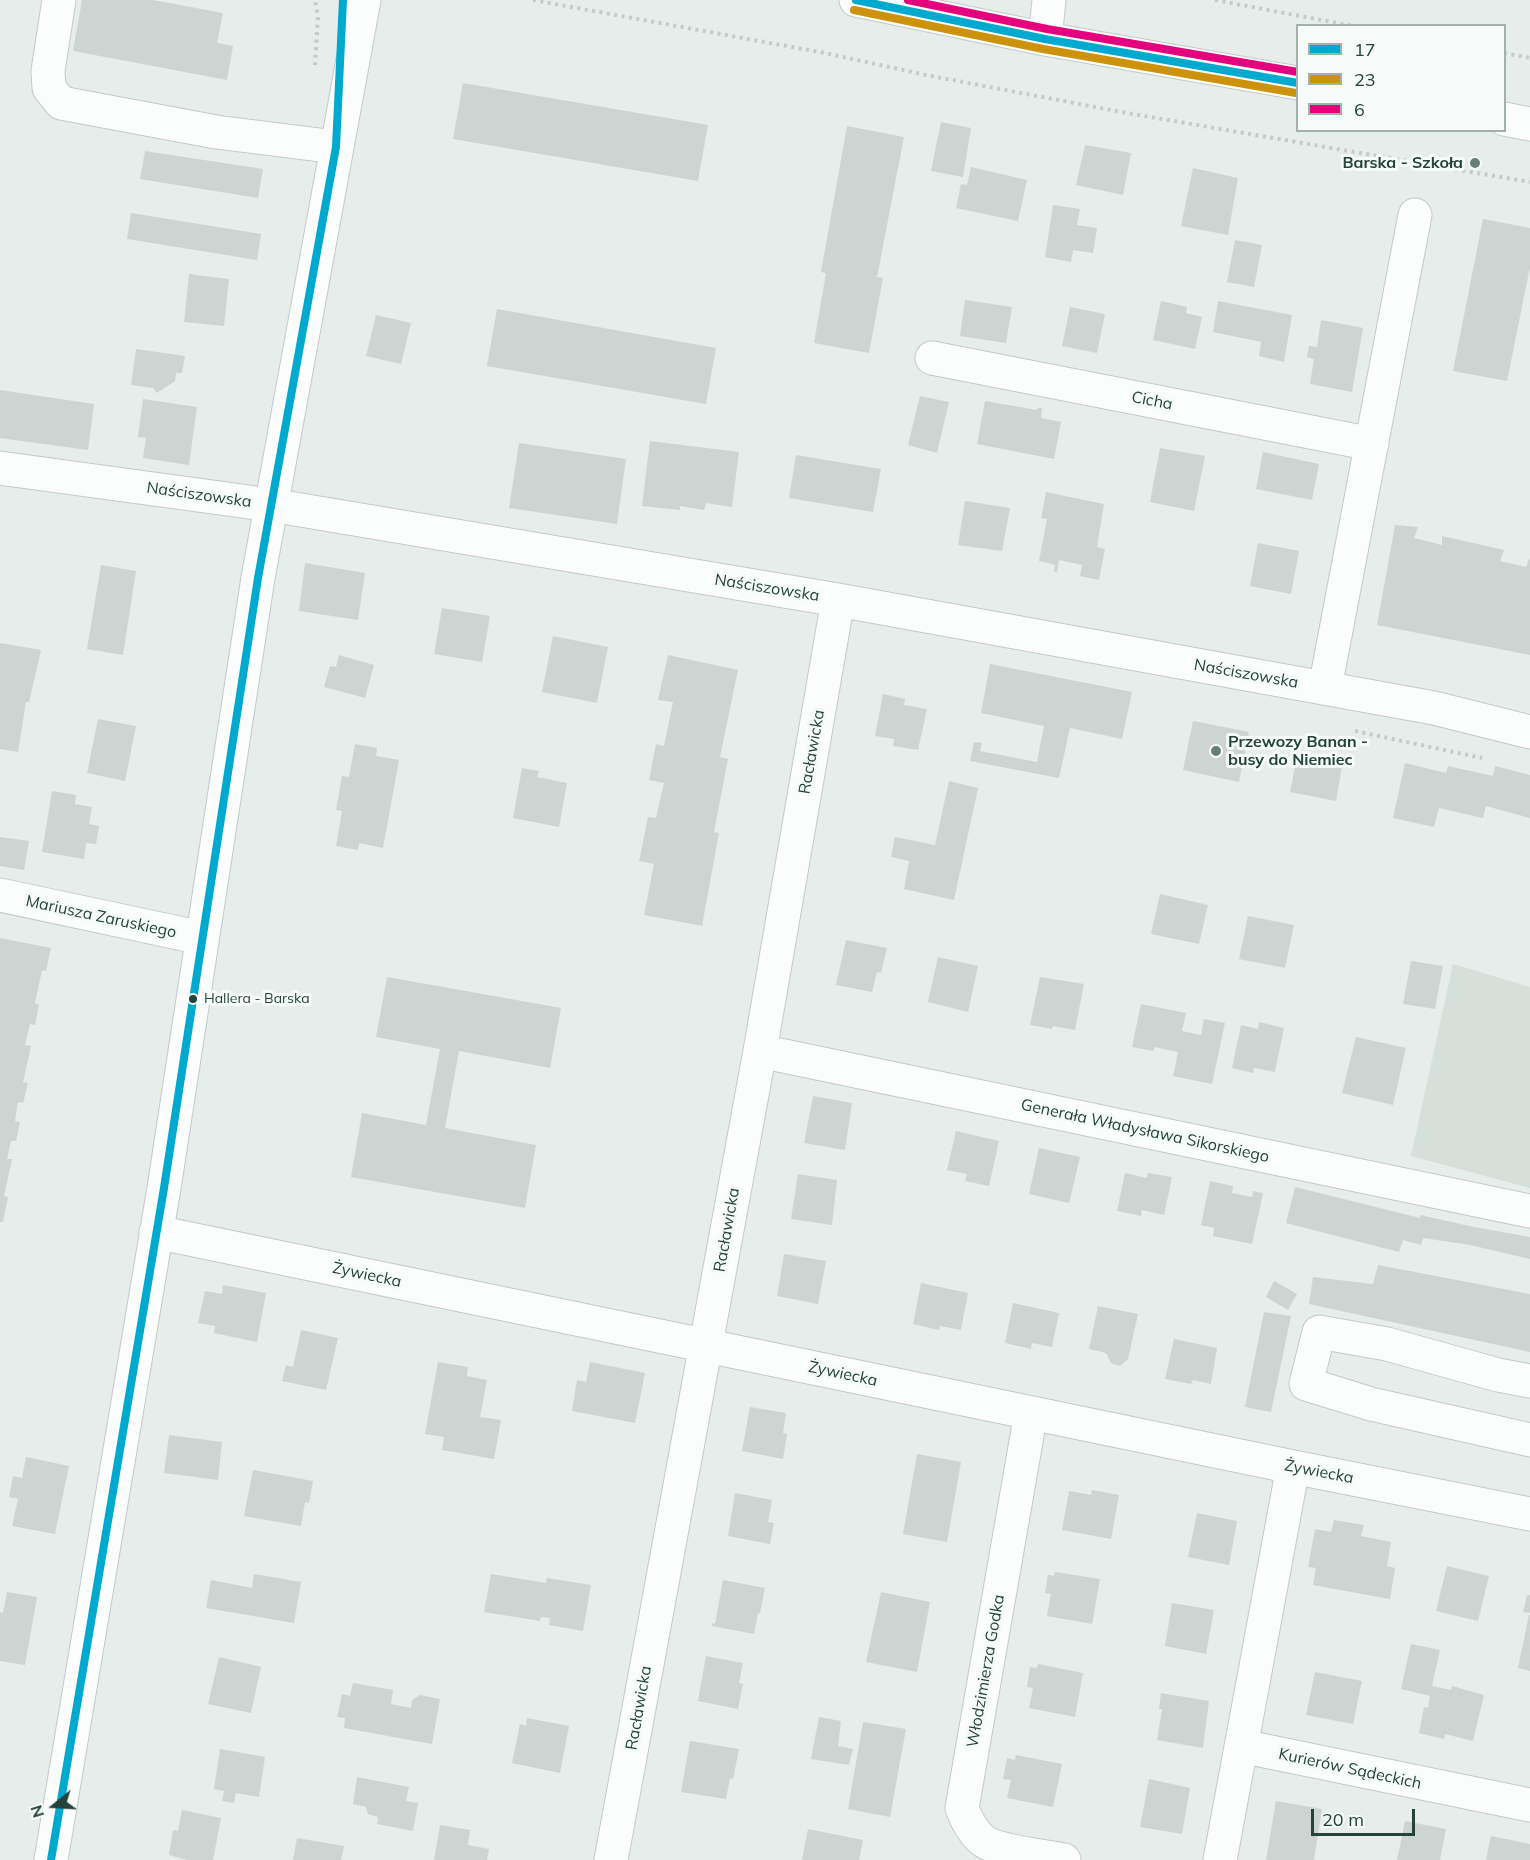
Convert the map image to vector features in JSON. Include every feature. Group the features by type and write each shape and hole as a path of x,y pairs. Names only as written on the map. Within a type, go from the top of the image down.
{"street":[{"path":"59,0 48,70 49,88 61,104 216,132 336,147"},
{"path":"336,147 343,0"},
{"path":"51,1860 187,1045 271,505 364,0"},
{"path":"856,0 1046,39 1296,83"},
{"path":"1046,39 1049,0"},
{"path":"1506,119 1530,124"},
{"path":"1325,688 1415,215"},
{"name":"Cicha","path":"932,358 1372,444"},
{"name":"Naściszowska","path":"0,468 271,505 838,600 1434,708 1530,732"},
{"name":"Racławicka","path":"610,1860 760,1051 838,600"},
{"name":"Mariusza Zaruskiego","path":"0,895 202,939"},
{"name":"Generała Władysława Sikorskiego","path":"760,1051 1530,1211"},
{"name":"Żywiecka","path":"156,1232 1530,1514"},
{"path":"1530,1381 1498,1375 1387,1344 1319,1332 1306,1384 1371,1404 1530,1440"},
{"name":"Włodzimierza Godka","path":"1031,1413 962,1808 967,1822 982,1841 1000,1848 1064,1860"},
{"path":"1220,1860 1293,1467"},
{"name":"Kurierów Sądeckich","path":"1241,1746 1530,1805"}],"path":[{"path":"314,72 318,17 315,0"},
{"path":"533,0 825,53 926,75 1127,113 1530,182"},
{"path":"1215,0 1342,24"},
{"path":"1506,53 1530,58"}],"shaded area":[{"path":"1453,964 1530,987 1530,1188 1411,1156"}],"building":[{"path":"82,0 153,0 223,13 217,43 233,46 227,80 73,51"},
{"path":"463,83 708,125 698,181 453,139"},
{"path":"941,122 971,128 963,177 931,171"},
{"path":"847,126 904,137 877,277 883,278 869,353 814,343 826,273 821,272"},
{"path":"1085,145 1131,153 1123,195 1076,185"},
{"path":"145,151 263,169 258,198 140,179"},
{"path":"971,167 1027,180 1018,221 956,208 961,184 967,185"},
{"path":"1193,168 1238,178 1228,235 1181,226"},
{"path":"1053,205 1080,209 1077,225 1097,228 1093,253 1073,250 1071,262 1045,257"},
{"path":"131,213 261,234 257,260 127,239"},
{"path":"1483,219 1530,228 1530,267 1507,381 1453,371"},
{"path":"1235,240 1262,245 1254,287 1227,282"},
{"path":"189,274 229,279 224,326 184,322"},
{"path":"965,300 1012,307 1006,343 960,336"},
{"path":"1161,301 1187,307 1186,313 1202,317 1195,349 1153,340"},
{"path":"1218,301 1292,315 1284,362 1259,356 1261,342 1213,332"},
{"path":"1070,307 1105,314 1097,353 1062,346"},
{"path":"497,309 716,348 706,404 487,366"},
{"path":"376,315 411,323 401,364 366,356"},
{"path":"1321,320 1363,328 1352,392 1310,384 1314,359 1307,357 1309,346 1317,347"},
{"path":"136,349 185,356 182,373 176,373 175,381 157,393 153,388 131,385"},
{"path":"0,390 94,404 88,450 0,438"},
{"path":"920,396 949,402 937,453 908,445"},
{"path":"143,399 197,407 189,465 143,458 146,438 138,437"},
{"path":"985,401 1037,410 1037,408 1042,408 1041,418 1061,422 1054,459 977,444"},
{"path":"650,441 739,452 732,507 706,503 704,510 680,506 680,510 642,506"},
{"path":"519,443 626,459 617,524 509,508"},
{"path":"1160,448 1205,456 1194,511 1150,502"},
{"path":"1263,452 1319,464 1312,500 1256,489"},
{"path":"796,455 881,469 873,512 789,498"},
{"path":"1046,492 1104,504 1097,547 1105,549 1099,580 1080,576 1082,565 1059,560 1057,572 1054,572 1055,565 1039,561 1047,519 1041,518"},
{"path":"965,501 1010,508 1002,551 958,545"},
{"path":"1395,525 1418,527 1414,538 1442,545 1442,536 1504,550 1500,561 1526,567 1530,557 1530,655 1377,625"},
{"path":"1258,543 1299,551 1291,594 1250,586"},
{"path":"305,563 365,573 358,620 299,611"},
{"path":"101,565 136,571 123,655 87,649"},
{"path":"442,608 490,616 482,662 434,654"},
{"path":"553,636 608,647 597,703 542,692"},
{"path":"0,643 41,650 29,702 26,702 18,752 0,749"},
{"path":"339,655 374,665 365,698 324,687 330,666 336,667"},
{"path":"668,655 738,670 720,757 728,759 714,832 719,833 702,926 644,915 654,864 639,861 648,817 656,818 664,783 649,780 656,744 664,746 673,702 658,700"},
{"path":"990,664 1132,692 1122,739 1070,728 1059,778 970,761 974,742 982,743 980,751 1037,762 1044,726 981,713"},
{"path":"883,694 905,699 904,705 927,709 918,750 893,746 894,739 875,736"},
{"path":"98,719 136,726 125,781 87,773"},
{"name":"Przewozy Banan - busy do Niemiec","path":"1193,721 1249,732 1239,782 1183,770"},
{"path":"355,744 377,748 376,756 399,760 383,848 359,843 358,850 336,846 342,811 336,810 342,776 349,777"},
{"path":"1318,756 1343,761 1336,801 1290,792 1297,757 1317,761"},
{"path":"1405,763 1446,773 1448,766 1493,776 1495,766 1530,775 1530,818 1486,806 1483,818 1439,808 1434,827 1393,818"},
{"path":"522,768 539,771 537,777 567,783 559,827 513,818"},
{"path":"949,781 978,788 954,900 904,889 909,861 891,857 895,837 935,845"},
{"path":"52,791 76,795 75,804 92,807 89,824 99,826 96,844 86,843 84,859 42,852"},
{"path":"0,837 29,841 24,870 0,866"},
{"path":"1160,894 1208,905 1199,944 1151,934"},
{"path":"1248,916 1294,925 1285,968 1239,959"},
{"path":"0,938 51,948 46,971 42,970 35,1003 39,1005 35,1025 30,1024 25,1045 31,1046 23,1082 28,1083 23,1103 18,1102 15,1121 20,1122 16,1141 11,1141 7,1159 12,1159 4,1196 8,1197 3,1222 0,1222"},
{"path":"846,940 887,948 881,973 877,972 872,992 836,985"},
{"path":"938,957 978,966 968,1012 928,1002"},
{"path":"1411,961 1443,966 1435,1009 1403,1004"},
{"path":"387,977 561,1008 550,1068 459,1051 445,1128 536,1145 525,1208 351,1177 362,1113 426,1125 440,1049 376,1037"},
{"path":"1040,977 1084,984 1075,1030 1030,1025"},
{"path":"1141,1004 1186,1013 1182,1031 1201,1035 1204,1019 1225,1023 1212,1084 1173,1076 1178,1052 1154,1047 1154,1051 1132,1047"},
{"path":"1259,1022 1284,1028 1275,1072 1254,1068 1253,1073 1232,1068 1241,1025 1258,1029"},
{"path":"1356,1037 1406,1048 1393,1105 1342,1093"},
{"path":"813,1096 852,1103 845,1150 804,1143"},
{"path":"956,1131 999,1141 989,1186 965,1181 967,1174 947,1170"},
{"path":"1039,1148 1080,1157 1069,1203 1029,1194"},
{"path":"1125,1173 1147,1178 1148,1173 1172,1177 1164,1215 1142,1210 1141,1216 1117,1211"},
{"path":"798,1174 837,1180 832,1225 791,1219"},
{"path":"1210,1181 1233,1186 1232,1193 1252,1197 1253,1191 1263,1193 1252,1244 1213,1236 1214,1228 1201,1225"},
{"path":"1295,1187 1420,1218 1420,1215 1530,1237 1530,1259 1470,1245 1423,1238 1421,1245 1403,1240 1399,1252 1286,1223"},
{"path":"784,1254 826,1261 818,1304 777,1296"},
{"path":"1378,1265 1530,1294 1530,1352 1309,1304 1313,1277 1373,1284"},
{"path":"1274,1281 1297,1294 1288,1310 1266,1297"},
{"path":"921,1283 968,1293 961,1330 940,1326 939,1330 913,1324"},
{"path":"223,1285 266,1293 257,1342 214,1333 215,1326 198,1323 205,1291 222,1294"},
{"path":"1013,1303 1059,1313 1052,1347 1032,1343 1031,1349 1005,1343"},
{"path":"1098,1306 1138,1314 1128,1359 1120,1366 1111,1363 1106,1353 1089,1349"},
{"path":"1264,1312 1291,1316 1271,1412 1245,1407"},
{"path":"301,1330 338,1338 326,1390 282,1381 286,1365 293,1367"},
{"path":"1174,1339 1217,1348 1211,1384 1193,1380 1191,1384 1165,1379"},
{"path":"438,1362 468,1367 467,1376 487,1380 480,1417 501,1420 494,1459 442,1450 444,1437 425,1434"},
{"path":"590,1362 645,1373 635,1423 572,1411 577,1380 586,1382"},
{"path":"750,1407 786,1413 783,1433 787,1434 783,1459 742,1451"},
{"path":"169,1435 222,1442 218,1480 164,1473"},
{"path":"917,1454 961,1462 947,1542 903,1534"},
{"path":"26,1457 69,1466 55,1534 12,1526 18,1499 9,1497 13,1476 22,1478"},
{"path":"253,1470 313,1481 309,1503 305,1502 301,1526 244,1516"},
{"path":"1092,1490 1119,1495 1111,1539 1062,1530 1069,1491 1091,1495"},
{"path":"735,1493 772,1500 768,1522 774,1523 770,1544 728,1536"},
{"path":"1197,1513 1237,1521 1229,1565 1188,1557"},
{"path":"1334,1520 1364,1525 1361,1536 1391,1542 1387,1566 1395,1568 1390,1599 1313,1585 1316,1568 1308,1567 1315,1529 1331,1532"},
{"path":"1447,1566 1489,1576 1478,1621 1436,1611"},
{"path":"1055,1572 1100,1579 1092,1624 1047,1616 1051,1594 1045,1593 1048,1575 1054,1576"},
{"path":"254,1574 301,1582 294,1623 206,1608 211,1580 252,1588"},
{"path":"491,1574 546,1583 547,1578 591,1585 583,1631 549,1625 550,1618 541,1617 540,1621 484,1612"},
{"path":"723,1580 765,1588 754,1634 712,1626 712,1623 715,1624"},
{"path":"7,1592 37,1597 25,1665 0,1661 0,1612 3,1613"},
{"path":"881,1592 930,1602 917,1672 866,1662"},
{"path":"1527,1595 1530,1595 1530,1613 1523,1612"},
{"path":"1172,1603 1214,1610 1206,1654 1165,1646"},
{"path":"1530,1615 1530,1671 1518,1668"},
{"path":"1411,1644 1440,1650 1432,1686 1451,1690 1452,1686 1484,1695 1473,1741 1445,1734 1444,1739 1419,1733 1424,1707 1428,1708 1430,1696 1401,1689"},
{"path":"706,1656 743,1663 739,1683 743,1684 738,1709 698,1701"},
{"path":"219,1657 261,1667 251,1713 208,1704"},
{"path":"1038,1664 1083,1673 1075,1717 1029,1708 1033,1688 1027,1687 1030,1667 1037,1668"},
{"path":"1315,1672 1362,1681 1353,1724 1306,1715"},
{"path":"353,1683 393,1690 391,1704 411,1708 412,1700 420,1695 440,1699 432,1744 344,1728 345,1718 337,1717 342,1694 350,1696"},
{"path":"1161,1693 1209,1701 1203,1748 1157,1740 1162,1709 1159,1709"},
{"path":"819,1717 841,1721 838,1746 853,1749 849,1765 811,1759"},
{"path":"527,1718 569,1726 560,1773 512,1763 520,1724 526,1726"},
{"path":"863,1722 906,1729 890,1817 848,1809"},
{"path":"690,1741 739,1749 726,1799 681,1792"},
{"path":"220,1749 265,1757 259,1797 236,1793 234,1803 222,1801 224,1791 214,1789"},
{"path":"1016,1755 1062,1764 1053,1807 1007,1798 1011,1780 1003,1779 1007,1758 1015,1760"},
{"path":"357,1777 409,1787 406,1801 418,1803 413,1831 377,1824 378,1817 368,1814 366,1807 353,1804"},
{"path":"1149,1779 1190,1788 1182,1834 1140,1827"},
{"path":"1276,1801 1322,1809 1314,1860 1266,1860"},
{"path":"182,1810 221,1818 213,1860 187,1860 169,1855 173,1830 178,1831"},
{"path":"1405,1821 1446,1829 1440,1860 1397,1860"},
{"path":"440,1825 470,1830 468,1845 489,1849 487,1860 434,1860"},
{"path":"808,1829 863,1840 859,1860 802,1860"},
{"path":"1491,1836 1530,1844 1530,1860 1486,1860"},
{"path":"297,1838 344,1846 341,1860 293,1860"}],"transit line":[{"name":"17","path":"51,1860 164,1188 258,578 336,147 343,0"},
{"name":"17","path":"856,0 1045,39 1296,83"},
{"name":"6","path":"908,0 1047,29 1296,72"},
{"name":"23","path":"854,10 1043,49 1296,93"}],"place":[{"name":"Barska - Szkoła","path":"1475,163"},
{"name":"Przewozy Banan - busy do Niemiec","path":"1216,751"},
{"name":"Hallera - Barska","path":"193,999"}]}
